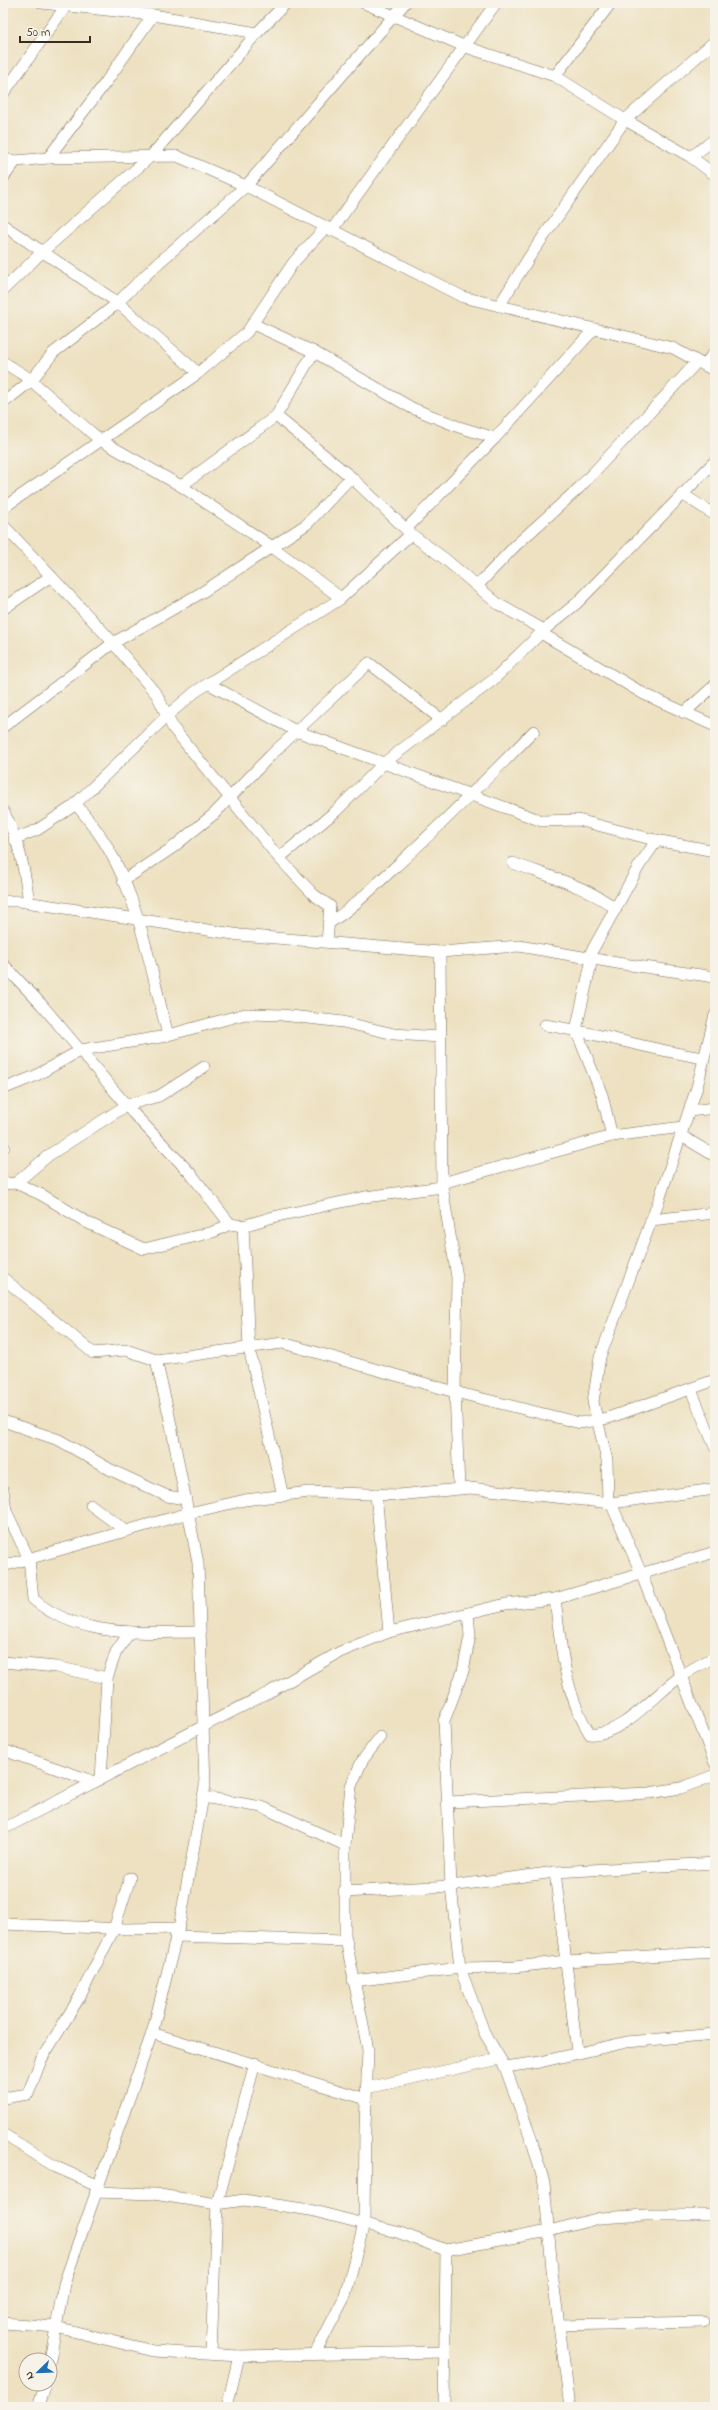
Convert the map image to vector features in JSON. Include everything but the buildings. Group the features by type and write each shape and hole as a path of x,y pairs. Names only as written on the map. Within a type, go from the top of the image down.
{"street":[{"path":"42,3 153,15 257,33"},
{"path":"3,290 42,252 151,156 257,33 286,3"},
{"path":"364,3 466,47 555,76 625,120 691,157 715,175"},
{"path":"3,403 31,381 53,353 117,302 155,266 246,186 395,16 404,3"},
{"path":"3,508 198,372 247,332 292,263 328,229 466,47 496,3"},
{"path":"555,76 611,3"},
{"path":"3,94 66,5"},
{"path":"48,158 106,82 153,15"},
{"path":"499,306 625,120 715,41"},
{"path":"691,157 715,139"},
{"path":"3,159 16,161 48,158 177,156 246,186 463,297 672,348 715,371"},
{"path":"3,178 16,161"},
{"path":"3,225 117,302 198,372"},
{"path":"253,324 314,352 412,408 458,427 495,438"},
{"path":"14,839 37,830 76,804 168,714 195,692 341,598 408,532 594,329"},
{"path":"181,486 276,416 314,352"},
{"path":"477,586 515,546 579,488 701,364 715,352"},
{"path":"3,362 31,381 100,440 181,486 271,546 341,598"},
{"path":"276,416 350,478 408,532 445,559 498,604 644,694 715,726"},
{"path":"279,858 336,811 384,763 493,680 542,631 577,604 715,461"},
{"path":"3,727 113,643 201,593 271,546 307,524 350,478"},
{"path":"682,494 715,515"},
{"path":"3,525 113,643 156,695 168,714 173,728 279,858 314,895 330,906 330,923 327,942"},
{"path":"3,609 51,576"},
{"path":"123,880 172,848 214,814 229,797 296,731 369,663 442,720"},
{"path":"209,684 296,731 542,821 578,820 657,840 715,851"},
{"path":"684,713 715,685"},
{"path":"330,923 359,900 472,795 534,731"},
{"path":"76,804 108,848 123,880 137,919 168,1036"},
{"path":"3,812 14,839 25,874 29,903"},
{"path":"612,1136 602,1095 576,1030 590,959 616,909 657,840"},
{"path":"513,863 589,892 603,899 616,909"},
{"path":"3,901 29,903 240,935 440,952 519,946 590,959 715,977"},
{"path":"440,952 442,1185 457,1277 455,1392 460,1488"},
{"path":"3,964 42,1005 127,1105 191,1174 230,1224"},
{"path":"3,1089 35,1076 81,1050 168,1036 245,1014 282,1015 343,1022 394,1034 440,1037"},
{"path":"715,1015 689,1111 651,1220 600,1356 593,1402 607,1460 609,1503 641,1573 680,1677 715,1764"},
{"path":"545,1025 576,1030 662,1052 704,1058"},
{"path":"3,1184 16,1182 49,1155 127,1105 159,1096 204,1067"},
{"path":"689,1111 715,1108"},
{"path":"16,1182 42,1195 88,1223 144,1249 213,1232 230,1224 243,1226 273,1217 366,1198 442,1185 612,1136 682,1131 715,1156"},
{"path":"651,1220 715,1213"},
{"path":"243,1226 249,1348 283,1496"},
{"path":"3,1278 93,1353 126,1350 156,1360 283,1343 455,1392 580,1423 608,1418 691,1390 715,1380"},
{"path":"52,2352 64,2284 96,2189 152,2033 176,1932 205,1786 198,1563 186,1498 156,1360"},
{"path":"691,1390 715,1447"},
{"path":"3,1421 59,1440 112,1470 167,1496 186,1498"},
{"path":"3,1566 189,1513 245,1500 309,1492 398,1495 460,1488 508,1491 609,1503 715,1489"},
{"path":"3,1490 6,1511 29,1559 33,1599 48,1612 70,1622 94,1628 130,1632 200,1632"},
{"path":"376,1494 389,1632"},
{"path":"91,1505 126,1531"},
{"path":"3,1829 98,1781 203,1724 266,1694 340,1652 389,1632 506,1604 555,1599 715,1552"},
{"path":"555,1599 564,1669 575,1706 590,1734 596,1734 617,1728 680,1677 715,1657"},
{"path":"468,1613 470,1636 464,1671 444,1721 451,1886 460,1968 484,2032 502,2063 532,2141 544,2183 559,2325 570,2407"},
{"path":"98,1781 107,1678 116,1652 130,1632"},
{"path":"3,1662 56,1667 107,1678"},
{"path":"315,2354 345,2296 364,2224 368,2050 346,1941 344,1892 345,1845 351,1786 362,1762 380,1737"},
{"path":"3,1750 98,1781"},
{"path":"448,1802 649,1793 682,1788 715,1775"},
{"path":"203,1797 262,1807 345,1845"},
{"path":"344,1892 451,1886 555,1872 715,1863"},
{"path":"555,1872 577,2052"},
{"path":"3,2098 28,2094 41,2060 78,1998 114,1928 130,1878"},
{"path":"3,1924 114,1928 346,1941"},
{"path":"354,1980 460,1968 516,1967 566,1961 715,1952"},
{"path":"152,2033 366,2093 502,2063 540,2062 577,2052 627,2042 715,2034"},
{"path":"210,2354 217,2204 255,2063"},
{"path":"3,2134 56,2167 96,2189 154,2194 217,2204 244,2200 310,2210 400,2233 446,2250 549,2231 600,2218 646,2215 715,2215"},
{"path":"444,2407 446,2250"},
{"path":"559,2325 704,2322"},
{"path":"3,2323 56,2328 153,2351 239,2356 445,2352"},
{"path":"227,2407 239,2356"},
{"path":"38,2407 43,2392"}]}
